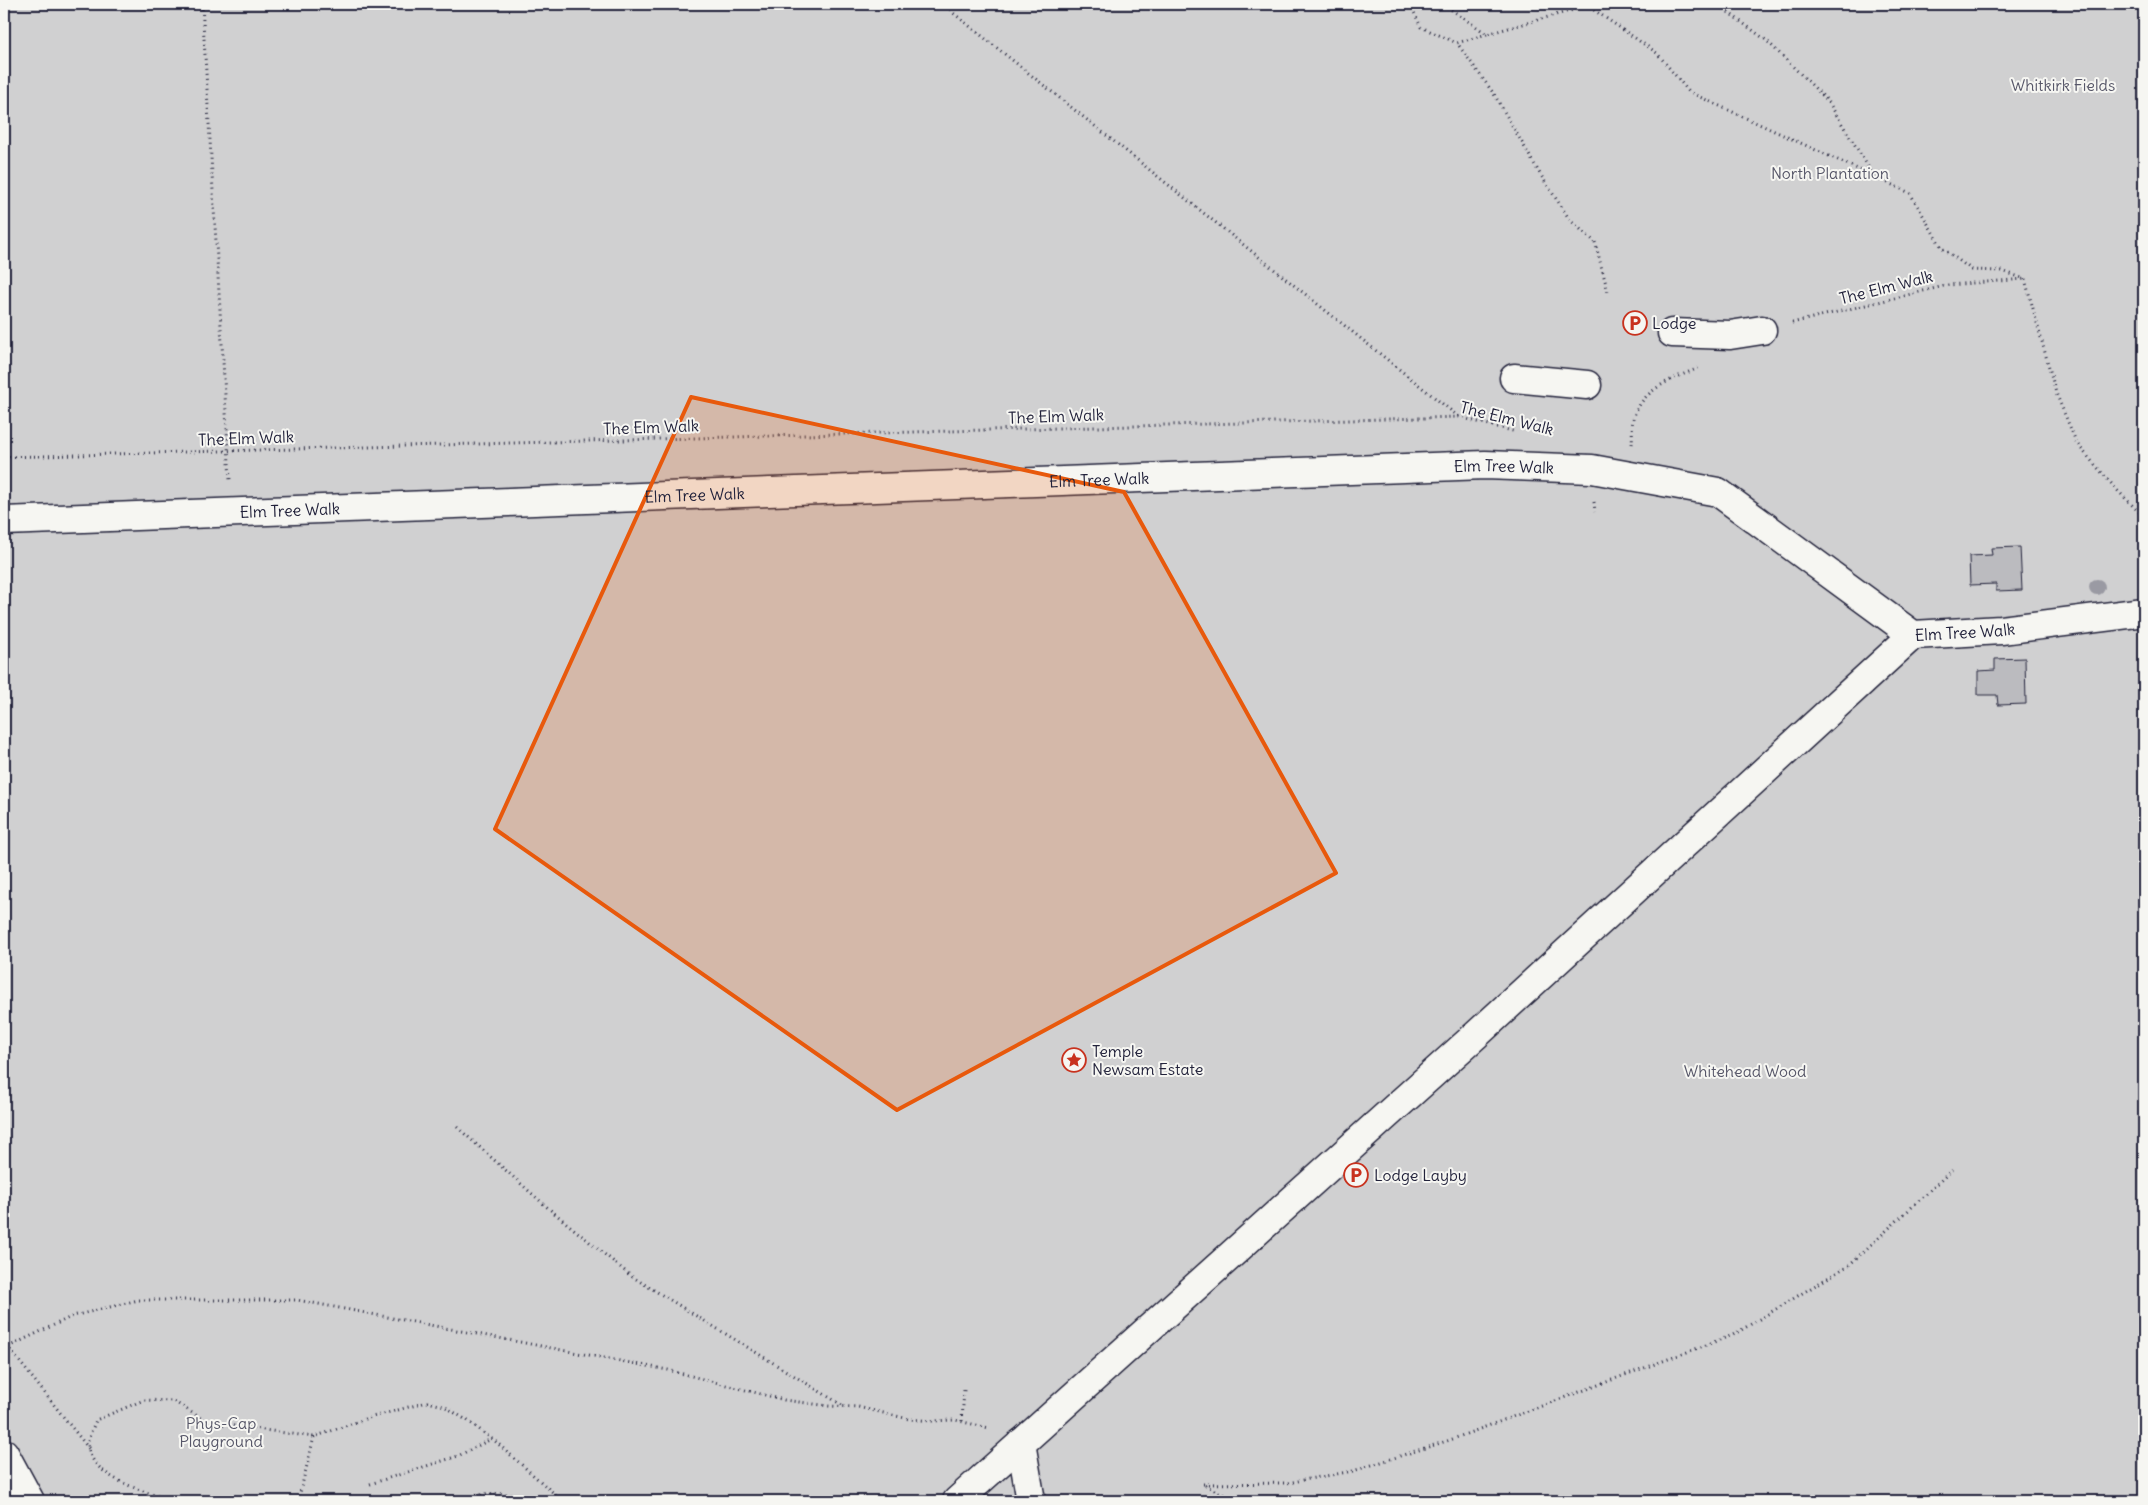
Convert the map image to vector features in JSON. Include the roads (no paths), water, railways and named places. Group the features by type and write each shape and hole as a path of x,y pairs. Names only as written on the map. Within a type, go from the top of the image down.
{"street":[{"path":"1672,333 1730,334 1762,330"},
{"path":"1514,378 1587,385"},
{"name":"Elm Tree Walk","path":"4,521 1485,465 1592,469 1718,492 1913,635 2002,630 2144,612"},
{"path":"957,1501 1484,1028 1913,635"},
{"path":"1021,1444 1031,1501"},
{"path":"4,1453 30,1501"}],"place":[{"name":"Lodge","path":"1635,323"},
{"name":"Temple Newsam Estate","path":"1074,1060"},
{"name":"Lodge Layby","path":"1356,1175"}],"park label":[{"name":"Whitkirk Fields","path":"2063,85"},
{"name":"North Plantation","path":"1830,173"},
{"name":"Whitehead Wood","path":"1745,1071"},
{"name":"Phys-Cap Playground","path":"221,1432"}]}
